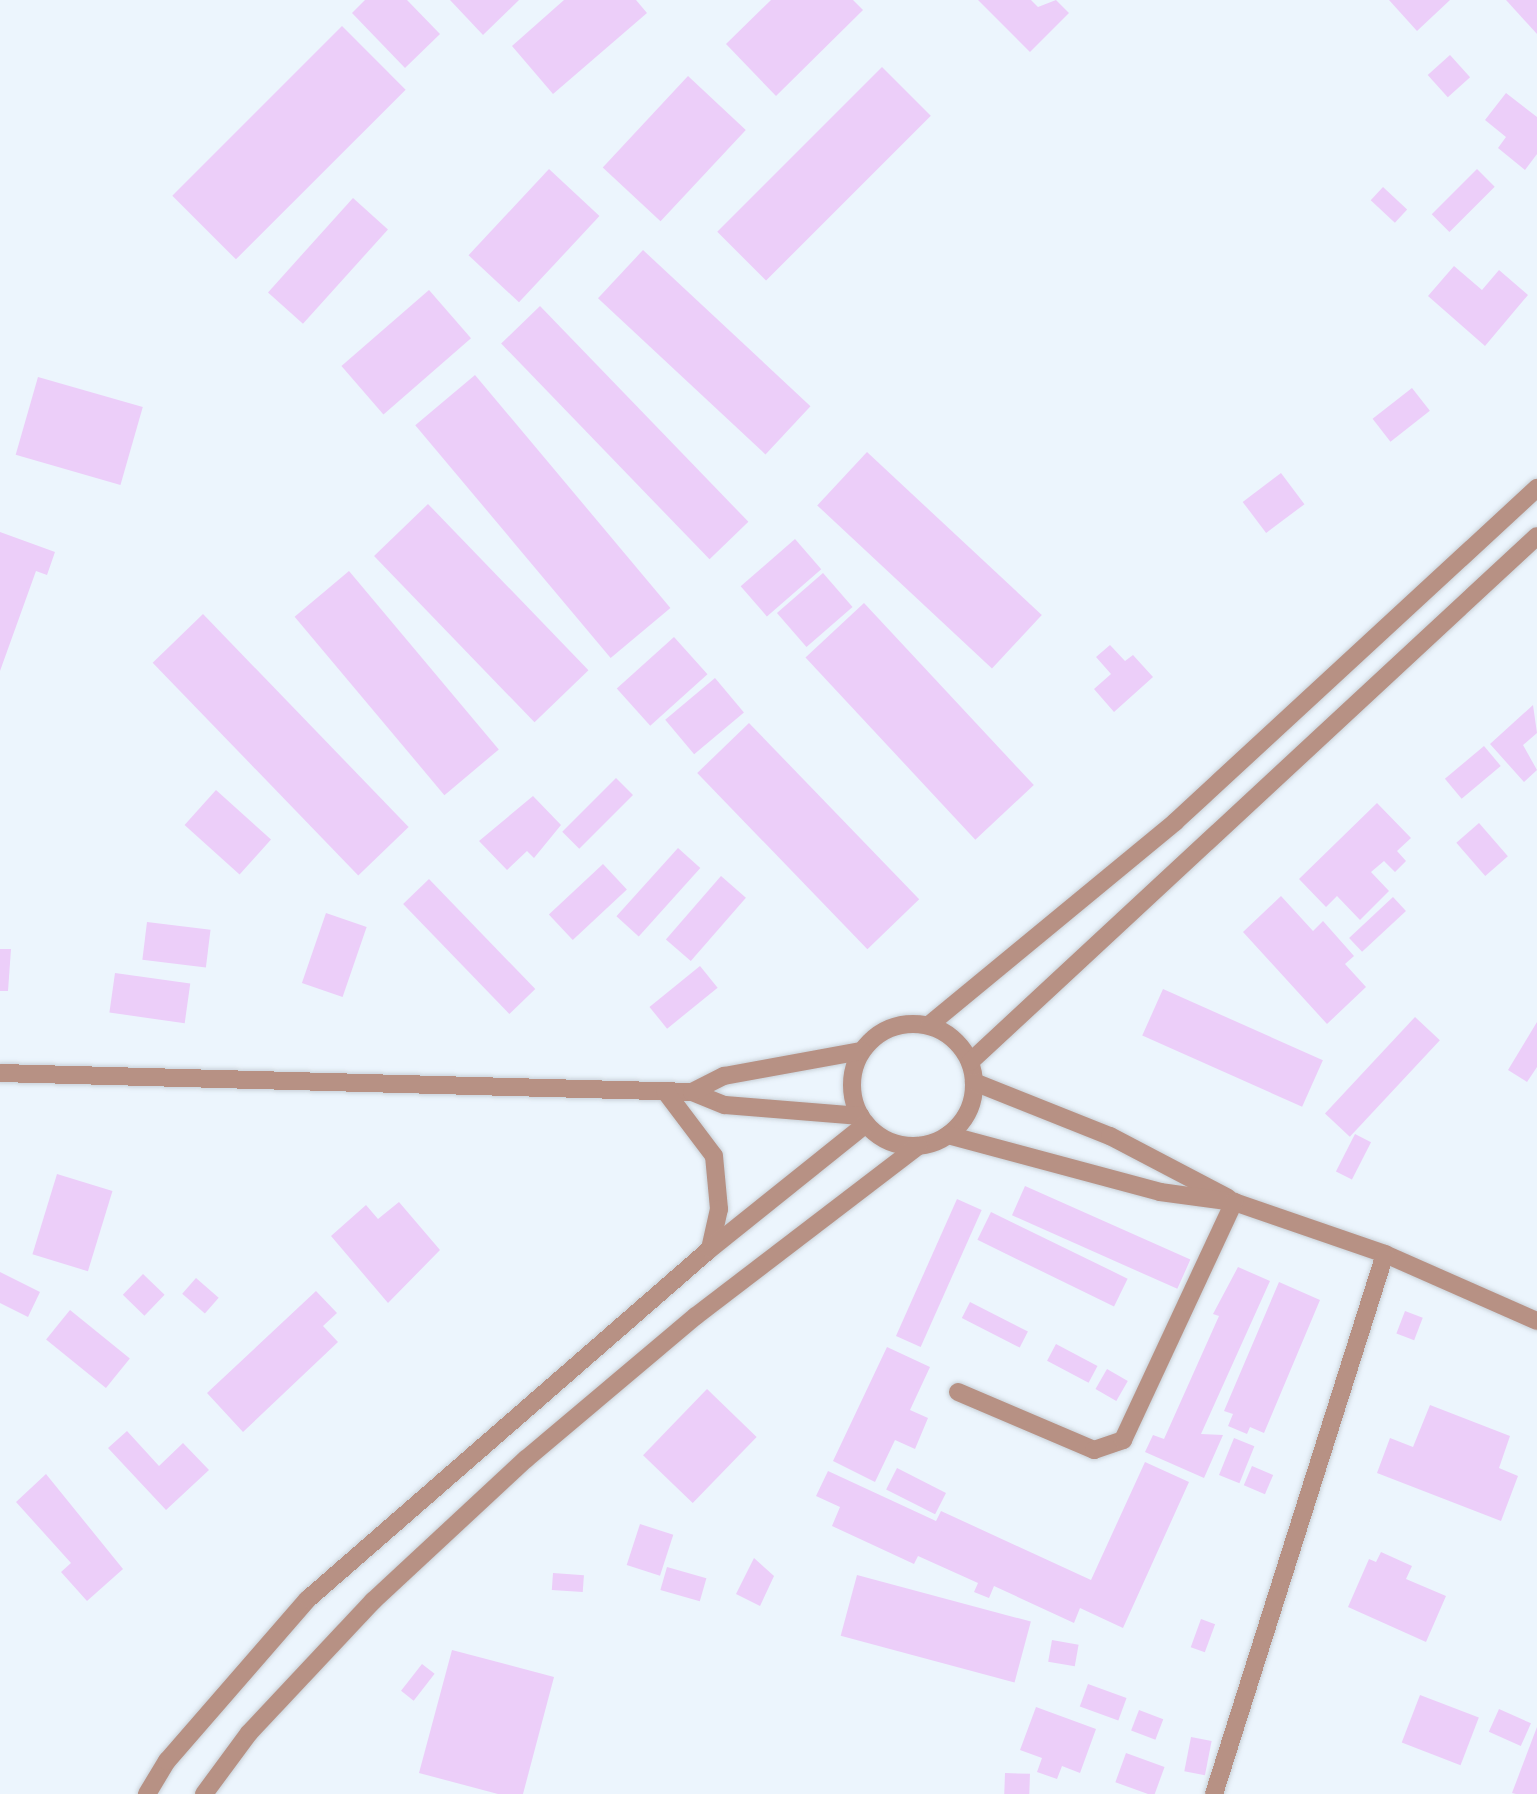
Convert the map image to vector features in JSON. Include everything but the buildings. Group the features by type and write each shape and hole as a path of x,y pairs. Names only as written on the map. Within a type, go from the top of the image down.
{"street":[{"path":"929,1026 1175,822 1537,488"},
{"path":"971,1062 1537,536"},
{"path":"204,1794 248,1733 373,1601 526,1459 696,1317 918,1146 948,1136 971,1107 974,1082 971,1062 954,1039 929,1026 891,1027 862,1051 724,1076 692,1092"},
{"path":"862,1051 852,1084 864,1120"},
{"path":"0,1073 692,1092 725,1105 864,1120 898,1144 918,1146"},
{"path":"974,1082 1110,1136 1234,1202 1385,1254 1537,1321"},
{"path":"665,1091 714,1156 719,1209 710,1249"},
{"path":"147,1794 167,1761 308,1599 710,1249 864,1120"},
{"path":"948,1136 1160,1192 1234,1202"},
{"path":"958,1392 1094,1450 1123,1440 1234,1202"},
{"path":"1214,1794 1385,1254"}]}
